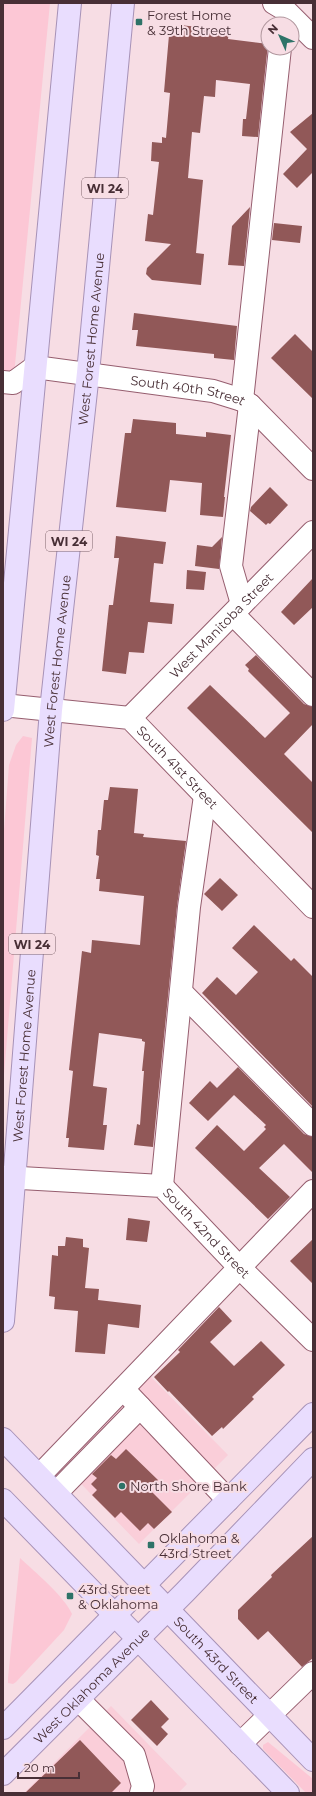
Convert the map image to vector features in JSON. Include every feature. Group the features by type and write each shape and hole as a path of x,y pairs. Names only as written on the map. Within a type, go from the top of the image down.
{"main road":[{"path":"3,710 70,3"},
{"name":"West Forest Home Avenue","path":"3,1321 8,1177 51,710 88,373 123,3"},
{"path":"3,1728 313,1414"},
{"name":"South 43rd Street","path":"3,1439 40,1475 143,1586 313,1760"},
{"name":"West Oklahoma Avenue","path":"3,1774 167,1610 313,1459"},
{"path":"3,1500 288,1793"}],"street":[{"path":"281,10 313,38"},
{"path":"279,56 231,566 237,609 313,695"},
{"name":"South 40th Street","path":"35,367 213,391 246,403 313,469"},
{"path":"3,382 13,383 35,367"},
{"name":"West Manitoba Street","path":"130,718 313,532"},
{"name":"South 41st Street","path":"4,705 130,718 313,907"},
{"path":"162,1186 188,906 205,796"},
{"path":"181,992 313,1124"},
{"name":"South 42nd Street","path":"8,1177 162,1186 240,1268 313,1340"},
{"path":"40,1475 313,1191"},
{"path":"123,1389 228,1500"},
{"path":"56,1493 140,1407"},
{"path":"240,1744 313,1673"},
{"path":"78,1699 134,1755 143,1786 141,1793"}],"shaded area":[{"path":"3,3 50,3 14,375 3,374"},
{"path":"23,736 32,738 3,1087 3,843 9,765 16,745"},
{"path":"149,1375 228,1455 139,1544 62,1464"},
{"path":"20,1558 56,1592 72,1614 64,1630 13,1684 8,1683 8,1678"},
{"path":"111,1706 187,1784 178,1793 24,1793"},
{"path":"268,1742 313,1779 313,1793 306,1793 263,1749 263,1745"}],"building":[{"path":"179,25 229,30 228,39 260,43 260,56 267,56 258,137 242,136 243,119 246,119 250,84 216,80 215,97 204,96 200,133 192,132 188,178 203,180 196,253 204,254 201,285 152,280 146,274 147,268 171,244 145,241 148,214 153,215 159,162 151,161 152,142 162,143 162,137 166,138 170,93 164,92 169,35 178,36"},
{"path":"313,113 313,172 297,188 283,174 307,149 290,132"},
{"path":"250,207 244,266 228,265 232,226"},
{"path":"274,223 302,226 300,243 272,240"},
{"path":"134,313 237,326 234,360 214,358 214,354 136,346 138,330 132,330"},
{"path":"295,334 313,352 313,399 271,358"},
{"path":"133,419 176,423 176,434 206,437 206,432 231,435 223,517 200,515 202,483 170,480 166,512 116,507 125,433 131,433"},
{"path":"270,487 288,505 270,524 268,523 266,525 250,511 251,507"},
{"path":"116,536 166,542 163,564 154,563 150,602 174,604 172,624 148,622 144,653 129,652 126,674 102,671 109,605 113,605 119,558 114,558"},
{"path":"222,537 219,569 195,566 197,545 212,547"},
{"path":"187,570 206,572 204,590 186,589"},
{"path":"313,578 313,607 294,625 281,612"},
{"path":"256,655 304,704 313,707 313,724 284,754 313,783 313,833 187,708 210,685 265,738 290,713 248,671 249,669 245,665"},
{"path":"110,787 138,789 134,833 144,834 143,837 186,841 177,906 153,1147 134,1145 137,1124 140,1125 144,1071 142,1071 145,1042 142,1041 142,1039 99,1033 93,1086 107,1088 103,1125 107,1125 104,1150 68,1147 69,1138 66,1138 73,1071 69,1070 82,951 91,953 92,940 140,945 144,896 99,891 100,879 96,879 99,856 96,855 98,830 101,830 104,800 108,800"},
{"path":"220,878 238,895 222,911 204,894"},
{"path":"254,925 291,961 294,958 313,977 313,1107 202,993 217,977 236,995 258,972 232,948"},
{"path":"238,1067 304,1134 313,1137 313,1173 284,1144 259,1168 290,1197 268,1219 195,1148 217,1125 244,1151 266,1129 264,1127 266,1125 234,1095 208,1121 189,1103 210,1081 217,1088"},
{"path":"128,1218 150,1221 147,1242 126,1240"},
{"path":"66,1237 83,1239 83,1247 89,1248 85,1288 99,1289 98,1300 141,1305 139,1328 108,1324 105,1354 75,1352 78,1311 54,1309 55,1297 49,1296 52,1255 58,1256 58,1246 65,1246"},
{"path":"313,1239 313,1284 290,1261"},
{"path":"219,1307 232,1321 210,1342 234,1366 261,1341 285,1365 252,1397 254,1399 223,1429 222,1427 212,1436 154,1377 180,1352 178,1350"},
{"name":"North Shore Bank","path":"126,1449 158,1480 149,1489 172,1512 154,1529 148,1523 140,1531 121,1512 115,1518 92,1495 97,1490 91,1484 97,1478 92,1474 111,1455 116,1459"},
{"path":"313,1536 313,1658 302,1667 268,1631 258,1640 238,1619 238,1610 272,1577 271,1575"},
{"path":"151,1700 169,1719 161,1727 168,1734 157,1746 131,1720"},
{"path":"80,1740 121,1783 111,1793 25,1793"}],"place":[{"name":"Forest Home & 39th Street","path":"139,22"},
{"name":"North Shore Bank","path":"122,1486"},
{"name":"Oklahoma & 43rd Street","path":"151,1545"},
{"name":"43rd Street & Oklahoma","path":"70,1596"}]}
